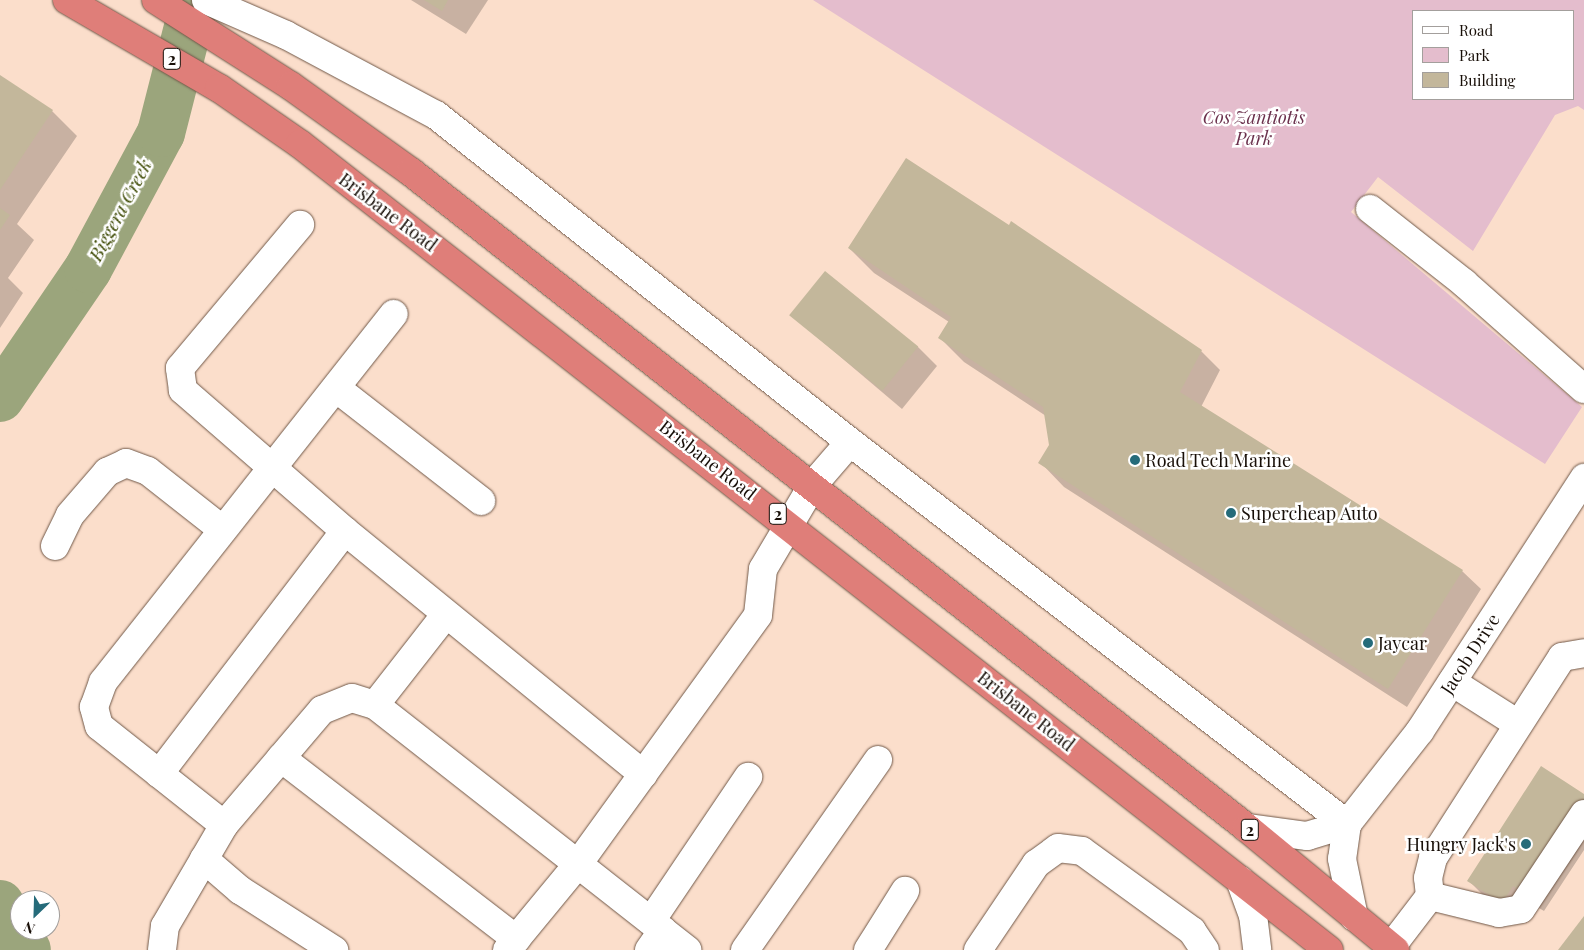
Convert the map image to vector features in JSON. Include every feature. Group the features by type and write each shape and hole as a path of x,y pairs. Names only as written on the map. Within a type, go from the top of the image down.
{"highway":[{"name":"Brisbane Road","path":"66,0 124,31 219,88 300,144 790,524 1329,950"},
{"name":"2","path":"156,0 232,46 410,172 1247,828 1393,948"}],"street":[{"path":"206,0 255,20 366,76 436,115 850,442 1347,824"},
{"path":"1370,209 1464,283 1584,389"},
{"path":"300,225 180,368 183,390 345,531 643,774"},
{"path":"224,825 99,726 94,707 103,682 394,314"},
{"path":"336,388 481,501"},
{"path":"281,758 512,945 578,864 758,615 763,569 812,486 850,442"},
{"path":"55,546 70,515 106,472 126,463 148,472 223,530"},
{"name":"Jacob Drive","path":"1347,824 1405,752 1584,478"},
{"path":"158,774 345,531"},
{"path":"375,705 446,614"},
{"path":"1393,948 1430,896 1428,878 1433,858 1518,724 1562,657 1582,653"},
{"path":"1452,682 1518,724"},
{"path":"162,950 165,926 224,825 322,710 352,698 375,705 578,864 654,934 687,950"},
{"path":"745,950 878,760"},
{"path":"654,934 748,777"},
{"path":"1430,896 1499,913 1521,909 1584,814"},
{"path":"1247,828 1307,836 1347,824"},
{"path":"1347,824 1343,875 1354,917"},
{"path":"978,950 1036,864 1058,848 1082,850 1192,931 1205,950"},
{"path":"204,860 240,890 334,950"},
{"path":"1240,880 1253,915 1257,950"},
{"path":"868,950 906,891"}],"green space":[{"name":"Cos Zantiotis Park","path":"813,0 1584,0 1584,110 1578,106 1555,115 1473,251 1378,177 1351,212 1582,407 1545,464"}],"building":[{"path":"424,0 448,0 442,11"},
{"path":"0,75 53,110 0,190"},
{"path":"906,158 1009,225 1011,221 1202,350 1180,392 1463,570 1388,689 1038,463 1049,445 1043,407 938,338 951,317 848,248"},
{"path":"0,208 10,215 0,230"},
{"path":"825,271 918,347 882,391 789,315"},
{"path":"1541,766 1584,794 1584,802 1525,893 1513,886 1502,903 1467,881"},
{"path":"1584,916 1584,950 1558,950"}],"waterway":[{"name":"Biggera Creek","path":"0,398 88,269 161,133 195,0"},
{"name":"Biggera Creek","path":"0,904 27,950"}],"place":[{"name":"Road Tech Marine","path":"1135,460"},
{"name":"Supercheap Auto","path":"1231,513"},
{"name":"Jaycar","path":"1368,643"},
{"name":"Hungry Jack's","path":"1526,844"}]}
